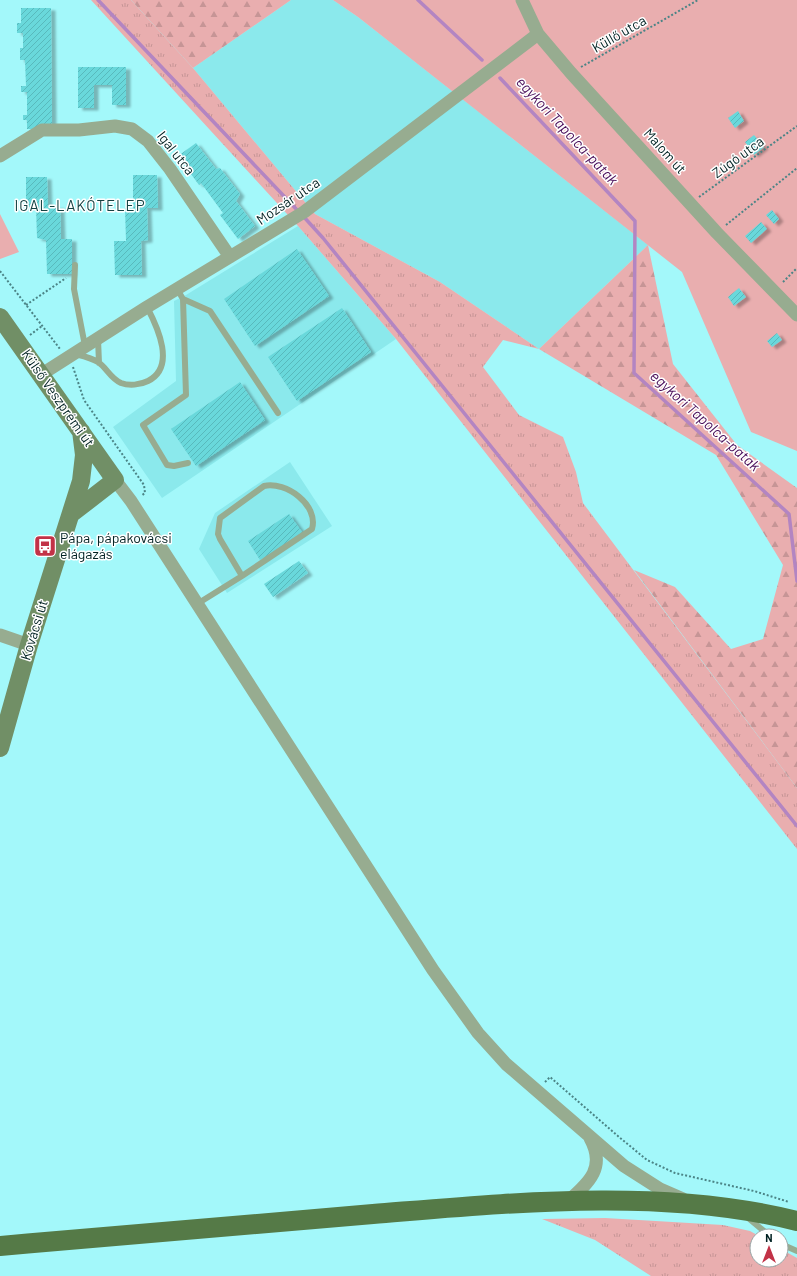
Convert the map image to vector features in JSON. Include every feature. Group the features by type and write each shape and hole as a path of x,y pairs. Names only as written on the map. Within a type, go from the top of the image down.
{"main road":[{"path":"0,1246 471,1206 568,1201 656,1202 740,1210 797,1221"}],"street":[{"name":"Malom út","path":"522,0 538,34 571,73 717,233 797,315"},
{"name":"Mozsár utca","path":"42,374 147,307 180,294 230,257 299,215 538,34"},
{"name":"Igal utca","path":"0,156 42,130 79,130 116,126 132,129 148,141 170,169 230,257"},
{"name":"Külső Veszprémi út","path":"3,326 42,374 112,475"},
{"name":"Kovácsi út","path":"0,748 29,645 81,481 84,455 81,431"},
{"path":"81,481 95,471 112,475 131,501 433,970 478,1033 506,1064 641,1178 660,1189 701,1206"},
{"path":"71,514 112,475"},
{"path":"0,635 29,645"},
{"path":"568,1201 587,1183 595,1168 596,1149 588,1134"}],"lane":[{"path":"75,265 74,289 85,346"},
{"path":"180,294 210,312 278,413"},
{"path":"180,294 186,395 143,426 166,465 174,466 188,463"},
{"path":"70,356 99,363 110,376 119,382 128,385 146,382 159,372 162,364 162,345 156,323 147,307"},
{"path":"98,338 99,363"},
{"path":"197,604 242,576 312,529 314,522 312,515 302,498 288,490 272,484 264,486 220,518 218,534 242,576"},
{"path":"740,1210 758,1228"}],"path":[{"name":"Küllő utca","path":"571,73 698,0"},
{"name":"Zúgó utca","path":"691,204 797,126"},
{"path":"717,233 797,168"},
{"path":"773,291 797,268"},
{"path":"0,271 26,305 70,356 76,370 84,400 144,485 145,493 131,501"},
{"path":"26,305 75,273"},
{"path":"536,1089 550,1077 619,1138 647,1160 675,1172 754,1191 790,1202"}],"shaded area":[{"path":"291,0 333,0 358,17 648,245 539,349 440,282 315,214 193,68"},
{"path":"298,226 396,339 162,498 113,427 176,381 174,301"},
{"path":"290,462 332,526 227,593 199,549 215,513"}],"green space":[{"path":"91,0 131,0 193,68 315,214 440,282 539,349 503,340 483,367 519,415 563,437 576,472 583,503 797,788 797,849 396,339 298,226"},
{"path":"131,0 291,0 193,68"},
{"path":"333,0 797,0 797,451 751,432 682,272 358,17"},
{"path":"0,214 19,252 0,259"},
{"path":"648,245 673,364 737,445 797,488 797,788 634,570 675,587 731,649 763,639 783,565 716,455 539,349"},
{"path":"605,1218 723,1225 749,1231 749,1268 789,1268 789,1254 797,1258 797,1276 651,1276 595,1240 542,1219"}],"building":[{"path":"21,8 51,8 52,129 27,129 27,120 23,120 23,115 27,115 27,92 21,92 21,86 26,86 25,60 20,60 20,48 23,48 23,33 17,33 17,23 21,23"},
{"path":"78,67 126,67 126,105 112,105 112,85 94,85 94,108 78,108"},
{"path":"738,111 744,121 735,128 728,118"},
{"path":"754,135 764,147 754,155 745,142"},
{"path":"196,143 216,169 220,168 240,194 236,201 255,226 238,239 220,215 223,213 201,183 199,185 178,156"},
{"path":"133,175 157,175 158,208 147,208 148,240 141,241 142,275 115,275 114,241 126,241 125,208 133,208"},
{"path":"26,177 47,177 48,207 60,206 61,239 72,239 72,274 47,274 46,240 37,238 36,207 26,207"},
{"path":"772,210 779,219 774,224 766,215"},
{"path":"761,222 767,229 751,243 745,236"},
{"path":"297,249 329,296 255,346 224,299"},
{"path":"739,288 746,297 734,306 728,297"},
{"path":"342,308 371,352 297,401 268,357"},
{"path":"777,333 782,340 772,347 767,341"},
{"path":"240,382 265,420 196,466 171,429"},
{"path":"289,514 302,532 260,560 248,541"},
{"path":"299,561 308,573 273,597 264,584"}],"waterway":[{"path":"98,0 299,212"},
{"name":"egykori Tapolca-patak","path":"418,0 482,60"},
{"name":"egykori Tapolca-patak","path":"500,78 635,221 634,373 789,514 797,581"},
{"path":"303,216 323,238 797,826"}],"place":[{"name":"Pápa, pápakovácsi elágazás","path":"45,546"}],"district":[{"name":"IGAL-LAKÓTELEP","path":"80,206"}]}
